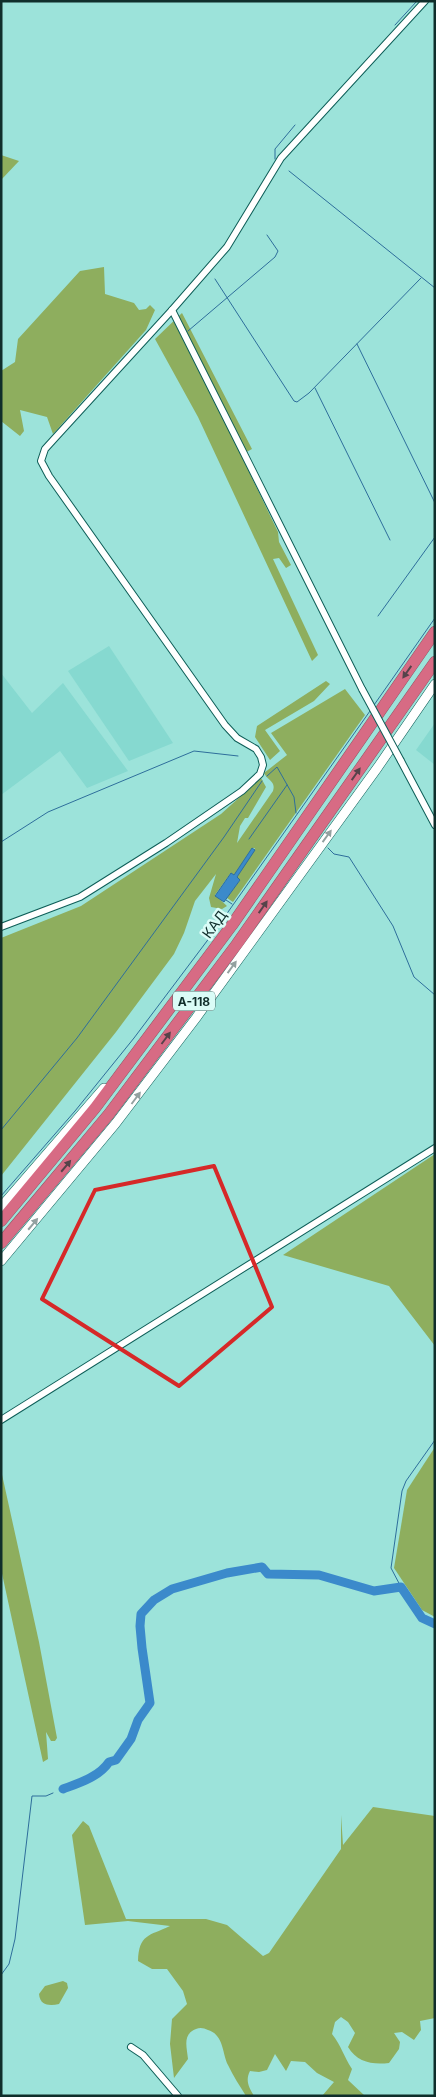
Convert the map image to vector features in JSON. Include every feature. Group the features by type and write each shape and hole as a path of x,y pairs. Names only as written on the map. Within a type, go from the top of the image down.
{"highway":[{"name":"КАД","path":"1,1221 95,1108 232,925 435,632"},
{"name":"А-118","path":"1,1243 109,1114 237,944 435,662"}],"street":[{"path":"1,927 80,897 166,844 242,791 260,774 263,765 256,749 237,738 225,725 49,476 41,461 45,449 227,247 281,158 425,1"},
{"path":"172,310 362,689 435,825"},
{"path":"1,1261 116,1123 213,994 435,684"},
{"path":"1,1208 141,1046"},
{"path":"1,1420 435,1148"},
{"path":"131,2047 142,2055 178,2096"}],"highlighted area":[{"path":"214,1166 272,1307 179,1386 42,1299 95,1190"}],"shaded area":[{"path":"109,646 173,743 129,761 68,671"},
{"path":"1,673 32,713 63,683 128,771 87,788 60,751 1,795"},
{"path":"435,723 435,765 416,750"},
{"path":"252,848 255,850 237,877 240,880 224,902 215,896 231,873 234,875"}],"green space":[{"path":"1,155 19,161 1,180"},
{"path":"104,267 105,294 134,303 139,310 146,309 150,305 155,310 146,330 53,434 47,417 20,410 24,431 20,436 1,421 1,371 15,362 18,339 80,271"},
{"path":"182,313 252,449 241,455 278,532 279,542 291,565 286,568 279,558 273,559 318,655 312,661 198,417 155,339"},
{"path":"326,681 330,684 314,701 265,730 280,751 270,760 255,737 257,726"},
{"path":"345,689 365,715 233,902 227,898 240,880 237,877 255,848 252,848 234,875 230,874 215,895 227,906 222,909 211,907 209,898 216,874 195,901 184,933 174,954 116,1032 1,1176 1,938 81,906 221,814 261,778 266,787 248,818 245,818 240,826 237,843 273,791 273,783 264,773 287,755 271,733"},
{"path":"435,1154 435,1346 389,1286 283,1255"},
{"path":"435,1447 435,1617 422,1610 394,1568 407,1490"},
{"path":"1,1470 39,1642 57,1738 55,1741 51,1741 46,1732 48,1759 43,1762 1,1569"},
{"path":"373,1807 435,1816 435,2018 420,2021 421,2030 414,2040 402,2032 394,2033 400,2042 399,2049 389,2063 383,2064 371,2063 356,2056 348,2047 355,2033 348,2022 341,2017 335,2022 332,2034 352,2069 348,2080 365,2096 322,2096 334,2082 317,2073 305,2062 291,2061 286,2071 275,2054 267,2070 259,2072 250,2071 248,2081 254,2096 246,2096 228,2065 220,2040 213,2032 202,2028 196,2029 189,2034 186,2042 188,2059 174,2078 170,2044 172,2019 187,2004 183,1991 167,1969 152,1969 138,1961 140,1946 146,1937 170,1926 128,1921 85,1925 72,1835 83,1821 89,1826 126,1919 206,1919 227,1925 263,1956 269,1953 341,1849 341,1815 343,1845"},
{"path":"63,1981 67,1983 68,1988 59,2004 49,2005 41,2001 39,1994 45,1986"}],"waterway":[{"path":"395,25 417,1"},
{"path":"275,159 275,149 295,125"},
{"path":"289,171 435,288"},
{"path":"188,331 275,257 278,251 267,235"},
{"path":"215,279 294,401 297,402 309,393 421,278"},
{"path":"357,344 435,503"},
{"path":"315,388 390,540"},
{"path":"378,616 435,537"},
{"path":"374,705 435,618"},
{"path":"1,1196 75,1111 134,1038 216,929 370,711"},
{"path":"1,842 48,812 194,751 238,756"},
{"path":"267,776 277,767 294,797 296,813"},
{"path":"1,1130 77,1038 224,837 262,781"},
{"path":"249,839 287,785"},
{"path":"328,848 334,854 349,857 393,926 414,977 435,995"},
{"path":"226,900 232,904"},
{"path":"401,1587 391,1568 402,1491 406,1481 435,1440"},
{"path":"63,1789 100,1772 109,1762 116,1760 131,1739 138,1720 150,1703 142,1648 141,1614 154,1600 172,1589 227,1573 262,1567 268,1574 319,1575 374,1591 401,1587 422,1618 435,1624"},
{"path":"1,1975 9,1964 15,1939 32,1796 46,1796 53,1793"}]}
